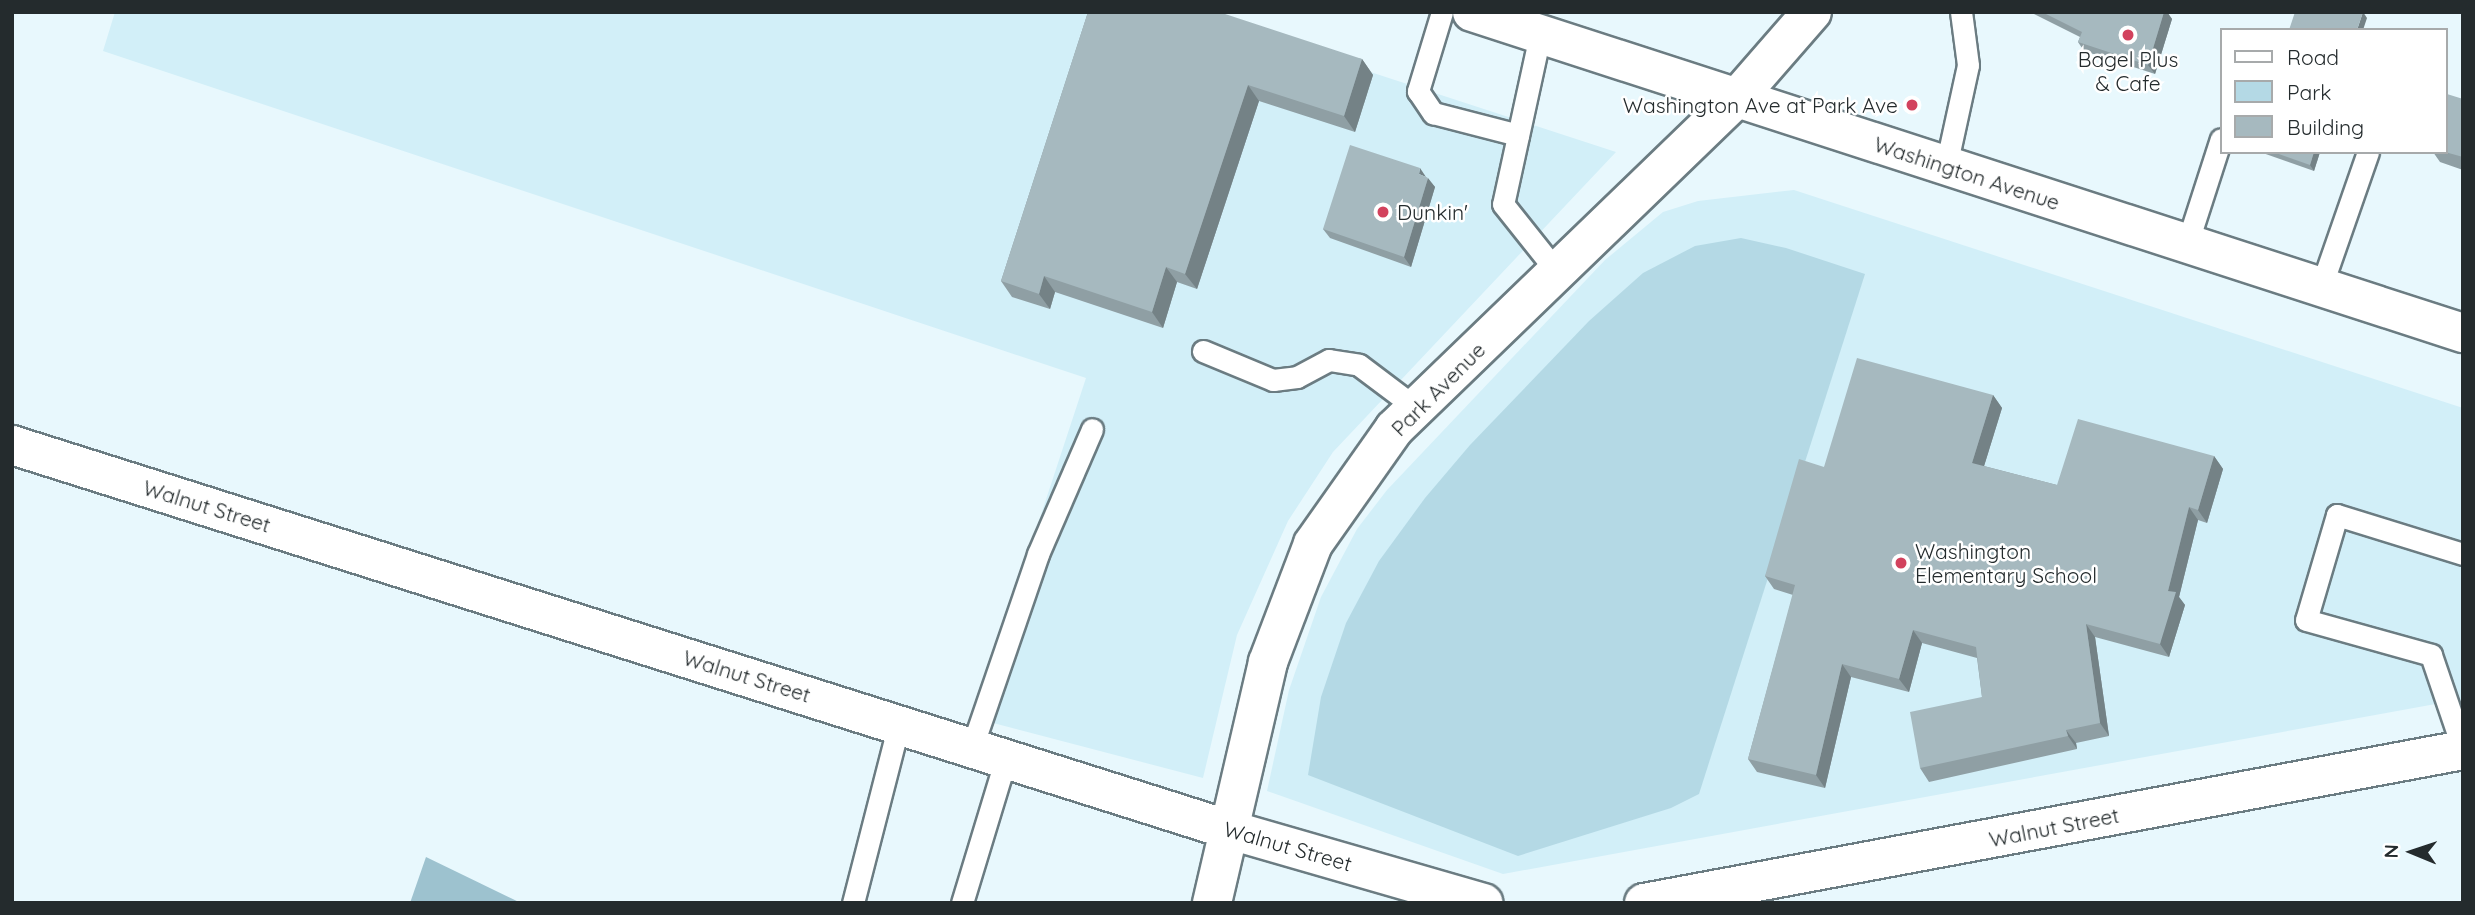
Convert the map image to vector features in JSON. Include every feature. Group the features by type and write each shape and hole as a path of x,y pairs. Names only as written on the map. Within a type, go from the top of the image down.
{"street":[{"name":"Washington Avenue","path":"1472,12 2463,333"},
{"name":"Park Avenue","path":"1212,903 1227,828 1268,663 1313,544 1394,429 1737,99 1812,12"},
{"name":"Walnut Street","path":"12,444 1227,828 1484,903"},
{"name":"Walnut Street","path":"1644,903 2463,750"}],"lane":[{"path":"1442,12 1418,91 1433,113 1518,135"},
{"path":"1946,166 1968,65 1961,12"},
{"path":"1540,34 1503,204 1557,272"},
{"path":"2187,244 2220,142"},
{"path":"2321,287 2367,154"},
{"path":"1203,351 1273,380 1297,377 1329,360 1359,365 1416,408"},
{"path":"962,903 989,753 1038,554 1093,429"},
{"path":"2463,554 2337,514 2306,620 2431,655 2463,750"},
{"path":"853,903 899,724"}],"shaded area":[{"path":"115,12 1186,12 1616,152 1333,452 1288,521 1237,635 1203,778 974,718 1086,378 103,51"},
{"name":"Washington Elementary School","path":"1794,190 2463,408 2463,699 1503,874 1267,791 1289,690 1321,597 1357,529 1387,490 1605,260 1663,212 1698,201"},
{"path":"426,857 521,903 410,903"}],"green space":[{"path":"1741,238 1786,248 1865,274 1699,794 1671,808 1518,856 1308,775 1321,697 1346,623 1379,561 1425,498 1470,445 1589,321 1643,273 1695,246"}],"building":[{"path":"1088,12 1219,12 1362,59 1344,116 1248,85 1185,274 1166,267 1152,312 1044,276 1039,294 1001,281"},
{"name":"Bagel Plus & Cafe","path":"2042,12 2164,12 2148,65 2078,42 2082,32"},
{"path":"2295,12 2363,12 2358,28 2290,28"},
{"path":"2447,94 2463,99 2463,157 2447,153"},
{"name":"Dunkin'","path":"1350,145 1420,168 1419,174 1428,178 1404,257 1323,229"},
{"path":"2279,154 2313,154 2310,165"},
{"name":"Washington Elementary School","path":"1857,358 1993,395 1972,463 2057,485 2078,419 2214,456 2198,510 2189,507 2168,591 2176,592 2160,644 2086,624 2100,723 2066,730 2068,736 1920,768 1910,712 1982,697 1976,647 1913,630 1899,679 1842,664 1816,775 1748,759 1795,585 1765,576 1799,459 1824,467"}],"place":[{"name":"Bagel Plus & Cafe","path":"2128,35"},
{"name":"Washington Ave at Park Ave","path":"1912,105"},
{"name":"Dunkin'","path":"1383,212"},
{"name":"Washington Elementary School","path":"1901,563"}]}
